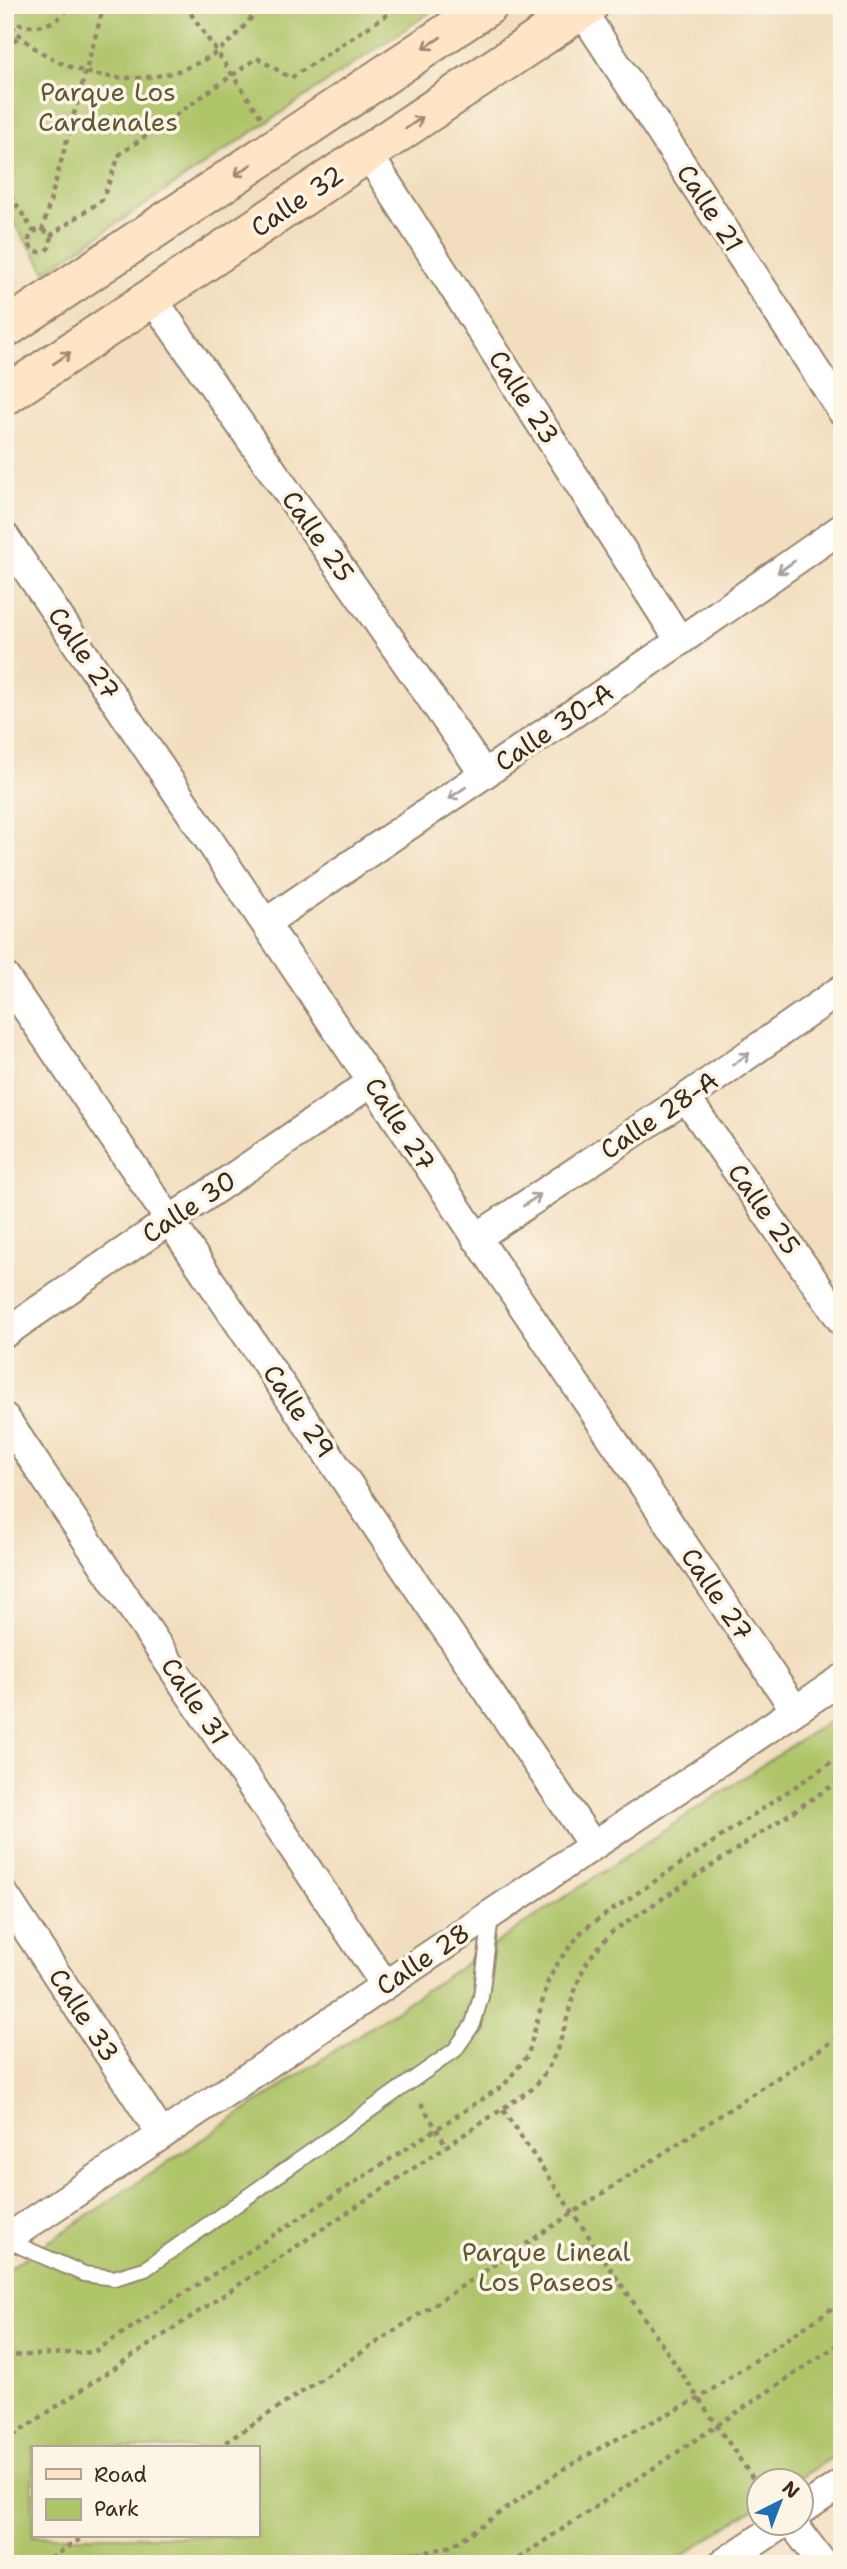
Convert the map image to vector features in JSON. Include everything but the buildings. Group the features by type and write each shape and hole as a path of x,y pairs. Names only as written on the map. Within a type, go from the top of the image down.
{"street":[{"path":"5,329 489,5"},
{"name":"Calle 32","path":"5,396 583,7"},
{"name":"Calle 21","path":"583,7 842,411"},
{"name":"Calle 23","path":"368,153 680,641"},
{"name":"Calle 25","path":"152,298 484,774"},
{"name":"Calle 30-A","path":"265,923 842,528"},
{"name":"Calle 27","path":"5,537 795,1710"},
{"name":"Calle 29","path":"5,977 593,1846"},
{"name":"Calle 28-A","path":"476,1238 842,989"},
{"name":"Calle 30","path":"5,1333 372,1082"},
{"name":"Calle 25","path":"686,1097 842,1321"},
{"name":"Calle 31","path":"5,1418 385,1985"},
{"name":"Calle 28","path":"5,2240 842,1679"},
{"name":"Calle 33","path":"5,1896 162,2135"},
{"path":"816,2501 842,2483"},
{"path":"722,2564 761,2538"},
{"path":"804,2538 824,2564"}],"lane":[{"path":"5,2240 84,2274 114,2278 145,2269 455,2050 473,2024 481,1997 491,1914"}],"path":[{"path":"5,17 29,27 43,25 56,20 70,5"},
{"path":"41,231 104,5"},
{"path":"185,5 262,118"},
{"path":"5,17 29,44 62,65 100,76 139,78 177,71 216,51 243,30 261,5"},
{"path":"50,236 102,200 120,154 257,58 291,78 402,5"},
{"path":"5,47 21,36"},
{"path":"5,187 34,232"},
{"path":"41,231 50,236 46,250 37,252 29,244 34,232 41,231"},
{"path":"5,2356 94,2352 504,2085 528,2055 548,1981 571,1942 584,1929 842,1755"},
{"path":"5,2441 532,2089 544,2076 555,2057 584,1967 594,1951 612,1932 842,1779"},
{"path":"220,2446 842,2035"},
{"path":"503,2110 746,2469"},
{"path":"436,2128 447,2147"},
{"path":"378,2564 452,2546 562,2470 605,2445 698,2399 842,2302"},
{"path":"510,2564 842,2342"},
{"path":"42,2564 82,2538"}],"green space":[{"name":"Parque Los Cardenales","path":"5,5 441,5 46,271 5,210"},
{"name":"Parque Lineal Los Paseos","path":"842,1712 842,2451 815,2468 746,2468 746,2514 670,2564 5,2564 5,2271"}]}
